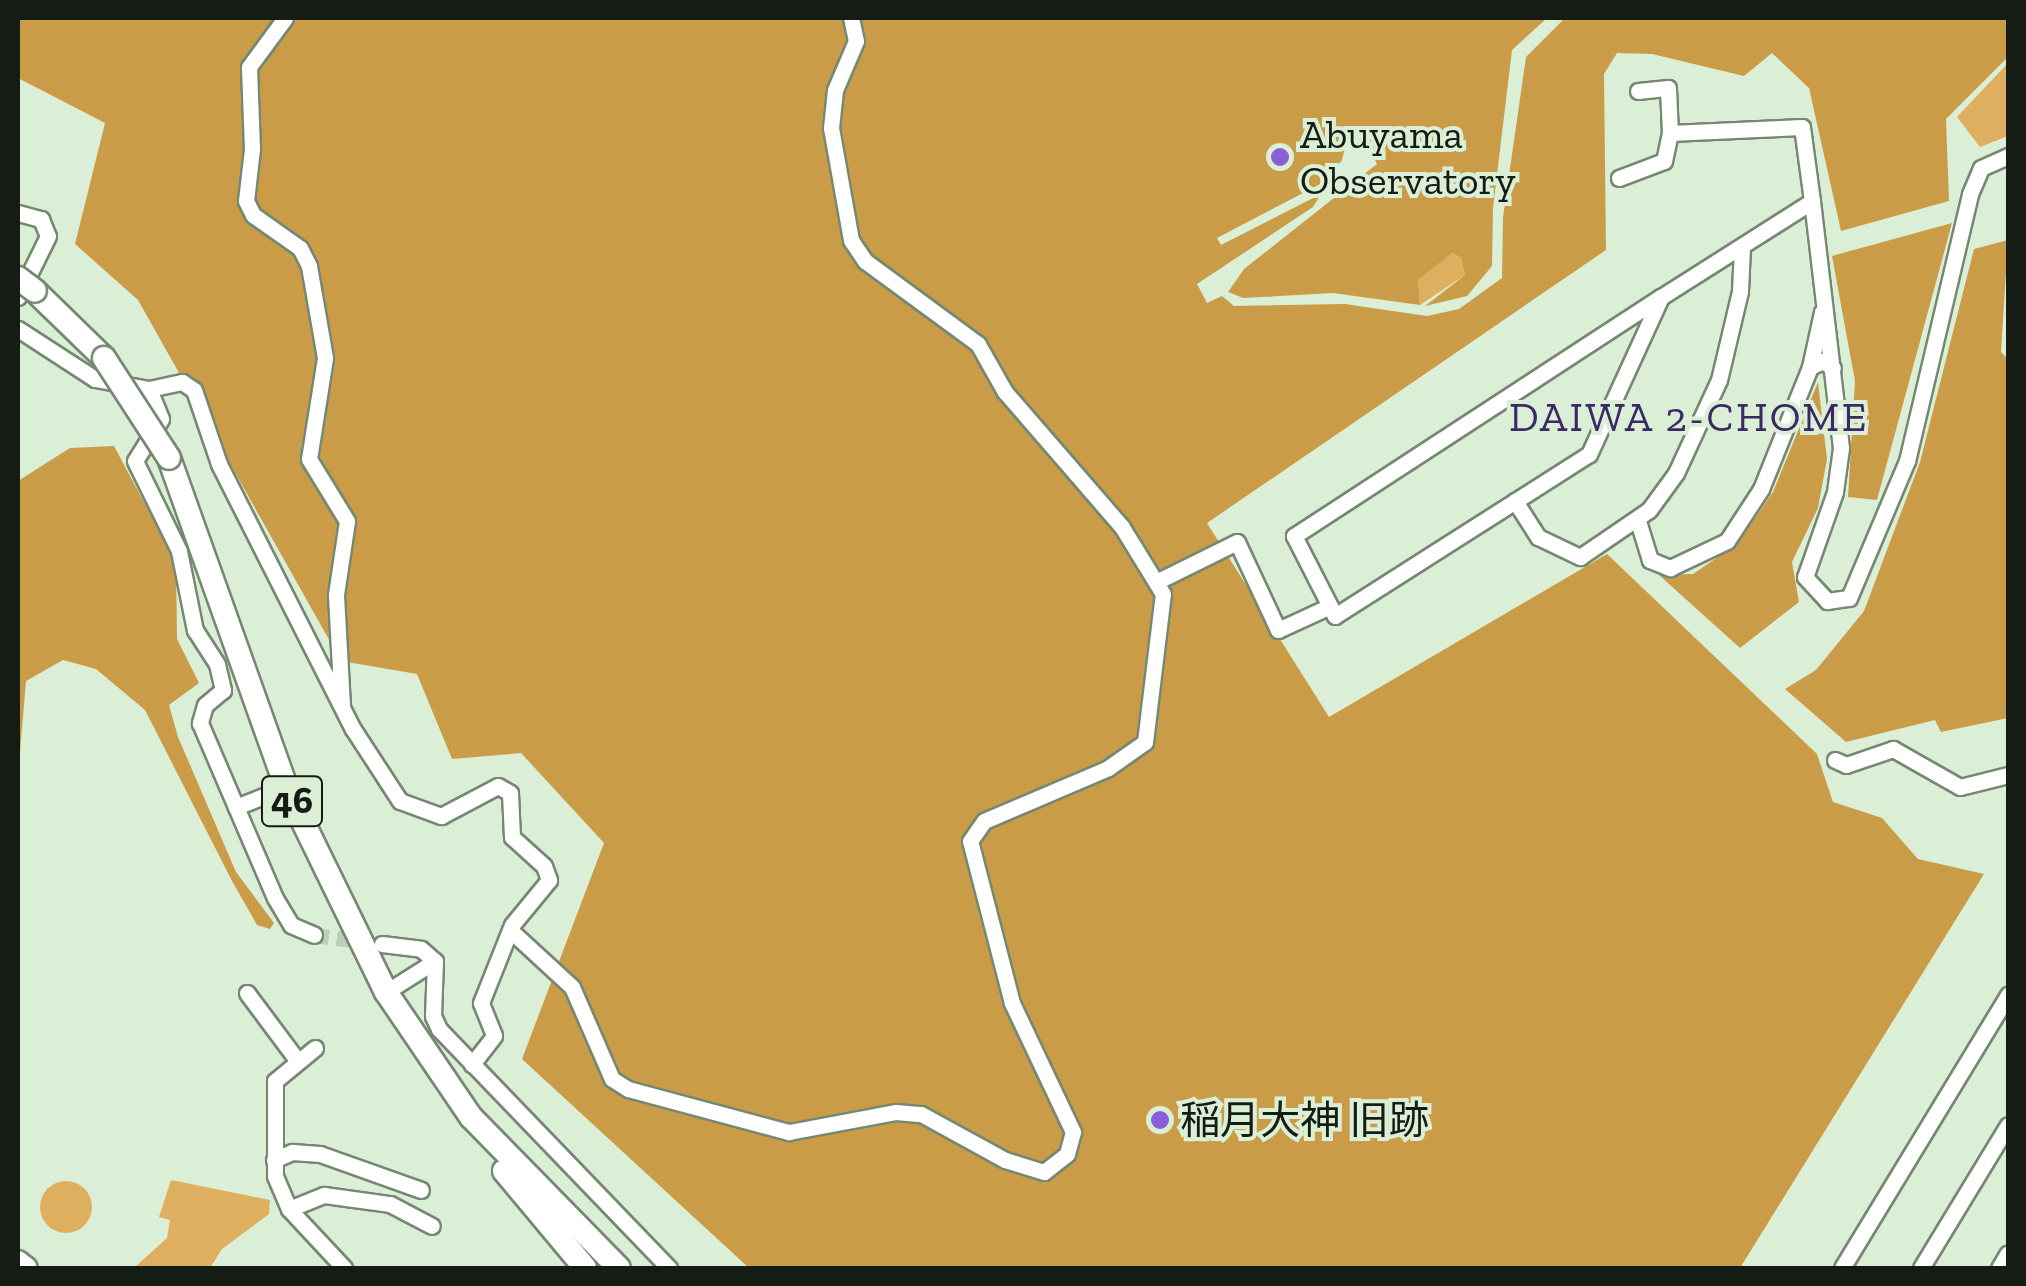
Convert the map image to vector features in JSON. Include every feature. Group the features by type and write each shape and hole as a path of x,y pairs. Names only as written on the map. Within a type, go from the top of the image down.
{"main road":[{"name":"46","path":"23,289 104,358 169,458 286,787 386,992 531,1208 585,1268"},
{"name":"46","path":"471,1117 619,1268"}],"street":[{"path":"285,18 249,66 252,149 246,201 253,215 300,248 309,266 325,358 308,459 348,521 336,594 342,706"},
{"path":"510,930 572,987 612,1080 628,1089 733,1122 789,1132 896,1112 921,1114 1017,1164 1044,1172 1059,1166 1073,1132 1012,1003 970,841 984,820 1108,768 1145,742 1164,594 1122,527 1005,392 978,344 865,262 852,240 831,128 835,90 856,41 851,18"},
{"path":"1619,178 1664,161 1670,133 1668,88 1638,91"},
{"path":"1670,133 1802,127 1825,280 1840,448 1835,492 1805,577 1817,596 1838,602 1857,590 1906,461 1970,194 1981,168 2008,156"},
{"path":"1661,297 1588,454 1336,616 1294,536 1661,297 1742,248 1812,200"},
{"path":"18,213 41,219 48,236 23,289"},
{"path":"1515,502 1538,537 1580,557 1638,520 1676,474 1719,380 1740,291 1742,248"},
{"path":"1638,520 1648,568 1670,568 1727,542 1762,489 1810,367 1825,280"},
{"path":"18,329 75,371 149,389 182,382 204,404 219,464 342,706 377,773 416,812 441,816 485,790 504,786 510,793 512,837 544,866 549,880 510,930 482,1003 494,1036 472,1064"},
{"path":"1810,367 1823,361 1833,368"},
{"path":"149,389 161,419 135,462 179,551 202,646 217,664 223,690 205,705 200,722 256,863 291,926 314,935"},
{"path":"1158,582 1238,542 1278,630 1330,606"},
{"path":"1835,760 1846,765 1892,749 1960,787 2008,775"},
{"path":"236,807 286,787"},
{"path":"382,944 421,949 435,961"},
{"path":"386,992 435,961"},
{"path":"435,961 433,1016 472,1064 669,1268"},
{"path":"246,993 298,1060"},
{"path":"1842,1268 2008,995"},
{"path":"315,1048 274,1081 274,1160 289,1209 330,1246 344,1268"},
{"path":"1921,1268 2008,1126"},
{"path":"274,1160 292,1152 320,1154 421,1190"},
{"path":"289,1209 324,1196 390,1204 432,1226"},
{"path":"1999,1268 2008,1254"},
{"path":"18,1262 27,1268"}],"shaded area":[{"path":"18,18 1547,18 1512,50 1493,208 1492,266 1467,296 1425,306 1465,275 1461,258 1452,253 1418,280 1420,305 1333,293 1243,298 1228,292 1244,269 1377,164 1360,129 1348,135 1342,160 1326,181 1217,238 1221,245 1321,194 1313,207 1197,284 1207,303 1222,296 1234,306 1345,304 1427,316 1459,309 1502,278 1503,217 1526,57 1565,18 2008,18 2008,57 1946,119 1949,201 1841,231 1809,88 1772,53 1744,76 1652,54 1617,53 1604,74 1606,250 1207,523 1329,717 1607,554 1817,754 1833,802 1882,818 1918,859 1984,874 1740,1268 749,1268 522,1059 604,843 521,753 452,759 417,674 341,661 138,300 75,244 105,123 18,78"},
{"path":"2008,63 2008,136 1980,147 1957,117"},
{"path":"1952,223 1877,500 1848,497 1855,381 1832,256"},
{"path":"2008,240 2001,352 2008,359 2008,718 1941,732 1935,720 1846,742 1785,689 1816,670 1864,611 1920,462 1974,249"},
{"path":"1451,253 1461,258 1465,275 1420,305 1418,280"},
{"path":"1818,382 1827,459 1818,508 1792,562 1799,602 1740,648 1659,575 1693,574 1737,544 1773,492"},
{"path":"114,446 176,562 177,639 199,683 169,705 178,737 236,872 274,923 270,929 257,925 145,710 96,669 63,660 26,681 18,776 18,481 70,448"},
{"path":"171,1180 270,1200 269,1214 222,1249 210,1268 134,1268 167,1238 170,1220 159,1217"},
{"path":"66,1181 84,1189 92,1207 84,1225 66,1233 48,1225 40,1207 48,1189"}],"tunnel":[{"path":"314,935 368,942"}],"place":[{"name":"Abuyama Observatory","path":"1280,157"},
{"name":"稲月大神 旧跡","path":"1160,1120"}],"district":[{"name":"DAIWA 2-CHOME","path":"1689,417"}]}
